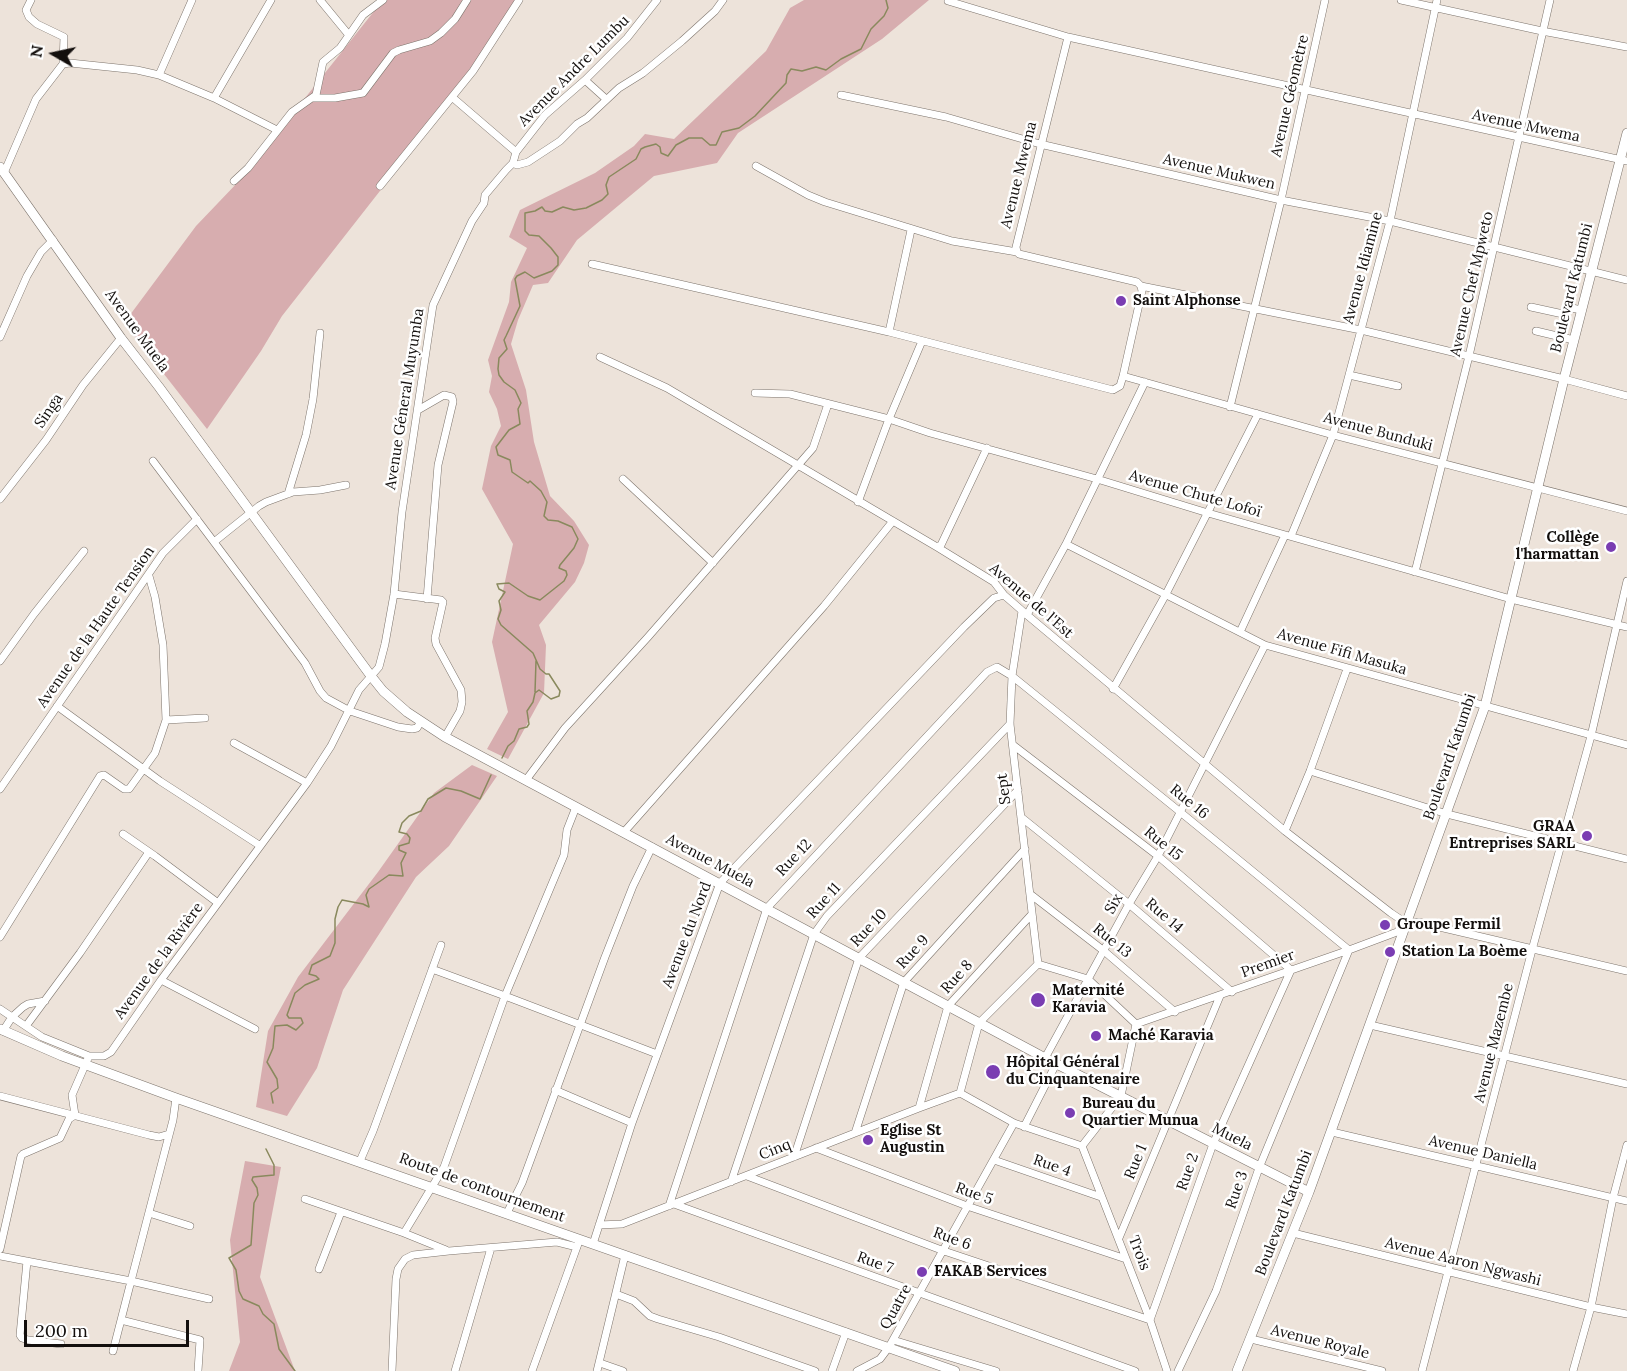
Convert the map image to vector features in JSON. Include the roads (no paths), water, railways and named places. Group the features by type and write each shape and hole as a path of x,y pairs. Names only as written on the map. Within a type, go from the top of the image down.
{"street":[{"path":"2,170 32,105 63,64 64,37 28,17 26,10 31,0"},
{"path":"159,75 192,0"},
{"path":"214,98 271,0"},
{"path":"320,0 348,34"},
{"path":"234,181 253,162 292,112 313,98 318,91 323,62 340,48 363,15 383,0"},
{"path":"313,98 335,98 363,93 393,53 436,37 455,19 467,0"},
{"path":"380,186 452,97 493,42 519,0"},
{"name":"Avenue Andre Lumbu","path":"513,163 516,152 545,115 585,80 627,38 657,0"},
{"path":"513,163 517,165 528,162 560,141 606,99 682,41 716,10 723,0"},
{"name":"Avenue Géomètre","path":"1230,407 1281,200 1325,0"},
{"path":"1401,0 1436,4 1542,31 1627,47"},
{"name":"Avenue Chef Mpweto","path":"1415,572 1469,356 1550,0"},
{"path":"948,1 1068,37"},
{"name":"Avenue Idiamine","path":"1240,632 1288,535 1333,435 1390,221 1436,4"},
{"name":"Avenue Mwema","path":"1623,160 1068,37 1016,247 1019,254 1137,282 1141,286 1361,330 1627,396"},
{"path":"63,64 91,63 159,75 214,98 277,130"},
{"path":"585,80 606,99"},
{"name":"Avenue Mukwen","path":"841,95 946,117 1040,144 1281,200 1390,221 1627,280"},
{"path":"452,97 516,152"},
{"name":"Boulevard Katumbi","path":"1237,1371 1310,1192 1485,706 1581,310 1623,160 1627,133"},
{"name":"Avenue Géneral Muyumba","path":"371,676 381,663 394,594 402,512 433,305 472,221 484,203 485,195 513,163"},
{"path":"756,166 807,195 825,202 952,241 1017,252"},
{"name":"Avenue Muela","path":"2,170 121,338 371,676 394,701 420,723 445,737 1045,1058"},
{"path":"889,332 911,230"},
{"path":"1,332 27,276 41,252 53,240"},
{"path":"592,264 889,332 1107,389 1118,388 1123,376 1141,286"},
{"path":"1532,307 1563,314 1572,308 1581,310"},
{"path":"1536,330 1574,340"},
{"path":"288,494 306,435 320,333"},
{"name":"Singa","path":"0,499 46,440 83,385 121,338"},
{"path":"858,502 889,419 922,341"},
{"name":"Avenue de l'Est","path":"600,357 667,388 994,582 1004,595 1024,613 1113,689 1205,762 1285,831 1406,923"},
{"path":"1349,375 1398,386"},
{"name":"Avenue Bunduki","path":"1123,376 1333,435 1627,511"},
{"path":"1024,613 1066,544 1145,382"},
{"name":"Avenue Chute Lofoï","path":"755,393 790,394 889,419 930,433 1415,572 1511,599 1627,627"},
{"path":"418,410 444,395 452,397 453,402 438,465 427,599"},
{"path":"526,780 565,728 648,638 813,448 828,404"},
{"path":"1113,689 1166,594 1258,414"},
{"path":"938,547 987,448"},
{"path":"153,462 305,663 320,691 333,703 350,711 398,727 412,729 417,728 420,723"},
{"path":"622,479 712,562"},
{"path":"214,542 261,504 288,494 346,485"},
{"name":"Avenue de la Haute Tension","path":"0,789 163,553 197,519"},
{"path":"624,832 824,606 893,521"},
{"name":"Avenue Fifi Masuka","path":"1066,544 1265,645 1627,745"},
{"path":"0,661 84,551"},
{"path":"0,937 100,776 104,775 127,790 154,753 166,720 163,645 149,576"},
{"name":"Avenue Mazembe","path":"1422,1371 1503,1056 1591,736 1627,581"},
{"path":"394,594 443,602 435,639 461,690 462,702 460,711 445,737"},
{"name":"Avenue du Nord","path":"593,1244 632,1123 720,883 964,627 994,598 1004,595"},
{"name":"Sept","path":"1024,613 1012,676 1010,724 1038,964"},
{"name":"Six","path":"1045,1058 1129,904 1158,856 1265,645"},
{"name":"Rue 12","path":"671,1205 767,908 990,669 998,667 1012,676"},
{"path":"1285,831 1310,771 1347,669"},
{"name":"Avenue de la Rivière","path":"87,1060 111,1052 259,845 307,783 331,746 359,690 371,676"},
{"name":"Rue 16","path":"1012,676 1349,951"},
{"path":"57,706 143,770 259,845"},
{"path":"166,720 205,718"},
{"name":"Rue 11","path":"731,1182 814,934 827,916 1010,724"},
{"path":"234,743 307,783"},
{"name":"Rue 15","path":"1013,745 1158,856 1291,970"},
{"path":"1310,771 1447,814 1627,859"},
{"name":"Rue 10","path":"794,1157 859,958 1018,790"},
{"path":"404,1233 444,1167 505,996 564,855 567,830 576,807"},
{"name":"Rue 14","path":"1021,818 1129,904 1232,992"},
{"path":"123,834 218,903"},
{"path":"507,1213 522,1183 623,910 652,847"},
{"name":"Rue 9","path":"855,1133 904,982 1025,849"},
{"path":"26,1026 149,852"},
{"name":"Rue 13","path":"1030,894 1104,951 1174,1011"},
{"name":"Rue 8","path":"919,1108 948,1006 1032,914"},
{"path":"1406,923 1418,922 1627,971"},
{"name":"Premier","path":"1136,1024 1349,951 1397,932 1406,923"},
{"path":"360,1161 441,945"},
{"name":"Rue 3","path":"1178,1371 1216,1291 1259,1168 1349,951"},
{"path":"1038,964 1088,979 1136,1024 1121,1096 1082,1146 1014,1123 960,1093 979,1023 1038,964"},
{"path":"432,969 657,1054"},
{"name":"Rue 2","path":"1150,1320 1212,1144 1291,970"},
{"path":"161,980 255,1029"},
{"name":"Rue 1","path":"1119,1238 1220,996"},
{"path":"1,1030 28,1004 45,1001"},
{"path":"0,1009 42,1037 87,1060 72,1095 75,1115"},
{"path":"1370,1025 1627,1084"},
{"name":"Route de contournement","path":"1,1030 87,1060 176,1098 432,1186 507,1213 579,1243 593,1244 846,1332 891,1344 955,1371"},
{"name":"Muela","path":"1045,1058 1310,1192"},
{"path":"1024,1126 1056,1064"},
{"path":"555,1090 632,1123"},
{"name":"Cinq","path":"599,1225 622,1224 960,1093"},
{"path":"0,1096 159,1137 170,1134"},
{"path":"112,1351 170,1134 176,1098"},
{"path":"0,1249 21,1156 60,1138 69,1119 75,1115"},
{"name":"Quatre","path":"891,1344 1014,1123"},
{"name":"Avenue Daniella","path":"1332,1132 1627,1201"},
{"path":"1573,1371 1591,1307 1613,1198 1627,1145"},
{"name":"Trois","path":"1082,1146 1150,1320 1167,1371"},
{"name":"Rue 5","path":"816,1148 967,1206 1126,1259"},
{"name":"Rue 4","path":"994,1160 1101,1197"},
{"name":"Rue 6","path":"747,1176 944,1251 1150,1320"},
{"path":"305,1199 449,1251"},
{"name":"Rue 7","path":"671,1205 1135,1371"},
{"path":"319,1269 341,1212"},
{"path":"149,1213 190,1226"},
{"name":"Avenue Aaron Ngwashi","path":"1293,1233 1627,1314"},
{"path":"392,1371 396,1279 398,1269 405,1259 413,1255 449,1251 557,1242 579,1243 532,1371"},
{"path":"455,1371 491,1248"},
{"path":"597,1371 625,1255"},
{"path":"0,1256 131,1281 209,1299"},
{"path":"27,1261 20,1335 28,1340 61,1344"},
{"path":"616,1294 634,1301 645,1312 658,1319 719,1336 815,1371"},
{"path":"121,1320 200,1340 198,1371"},
{"path":"832,1371 846,1332"},
{"name":"Avenue Royale","path":"1251,1339 1382,1371"},
{"path":"857,1371 880,1359 891,1344 996,1371"},
{"path":"600,1363 622,1371"}],"waterway":[{"path":"502,758 519,729 529,724 527,711 533,702 535,693 539,690 551,699 559,696 560,691 549,674 540,669 533,653 501,625 498,619 501,610 499,601 505,592 499,589 497,584 509,583 528,596 540,600 564,581 566,571 559,568 578,539 572,527 558,521 548,520 544,516 547,502 541,491 530,481 528,483 512,472 510,460 498,455 496,447 509,430 520,424 518,409 521,403 515,390 499,375 498,369 499,358 507,349 504,340 520,306 515,279 525,272 534,278 552,271 558,265 558,257 551,248 539,236 529,235 525,231 525,213 542,207 545,211 552,212 563,207 574,210 586,208 602,200 608,194 606,185 609,177 636,159 641,149 645,147 656,144 660,147 661,153 668,156 676,145 689,138 702,138 710,145 716,145 722,132 739,128 755,116 786,83 791,69 802,71 816,67 826,70 861,49 871,29 884,16 888,8 886,0"},
{"path":"535,692 536,661"},
{"path":"273,1103 271,1093 278,1088 277,1079 267,1062 273,1048 275,1026 287,1025 296,1030 303,1023 301,1018 289,1018 287,1015 295,993 305,985 319,979 309,974 312,965 330,956 335,943 335,919 342,900 369,907 366,895 369,889 389,875 403,876 401,863 406,853 399,850 399,846 409,843 410,838 407,834 399,832 402,823 409,816 421,811 428,799 446,788 480,799 491,775"},
{"path":"266,1149 274,1165 274,1175 253,1177 252,1180 258,1195 254,1203 251,1245 229,1258 236,1270 239,1291 243,1299 259,1306 263,1314 274,1324 279,1349 295,1371"}],"place":[{"name":"Saint Alphonse","path":"1121,301"},
{"name":"Collège l'harmattan","path":"1611,547"},
{"name":"GRAA Entreprises SARL","path":"1587,836"},
{"name":"Groupe Fermil","path":"1385,925"},
{"name":"Station La Boème","path":"1390,952"},
{"name":"Maternité Karavia","path":"1038,1000"},
{"name":"Maché Karavia","path":"1096,1036"},
{"name":"Hôpital Général du Cinquantenaire","path":"993,1072"},
{"name":"Bureau du Quartier Munua","path":"1070,1113"},
{"name":"Eglise St Augustin","path":"868,1140"},
{"name":"FAKAB Services","path":"922,1272"}]}
